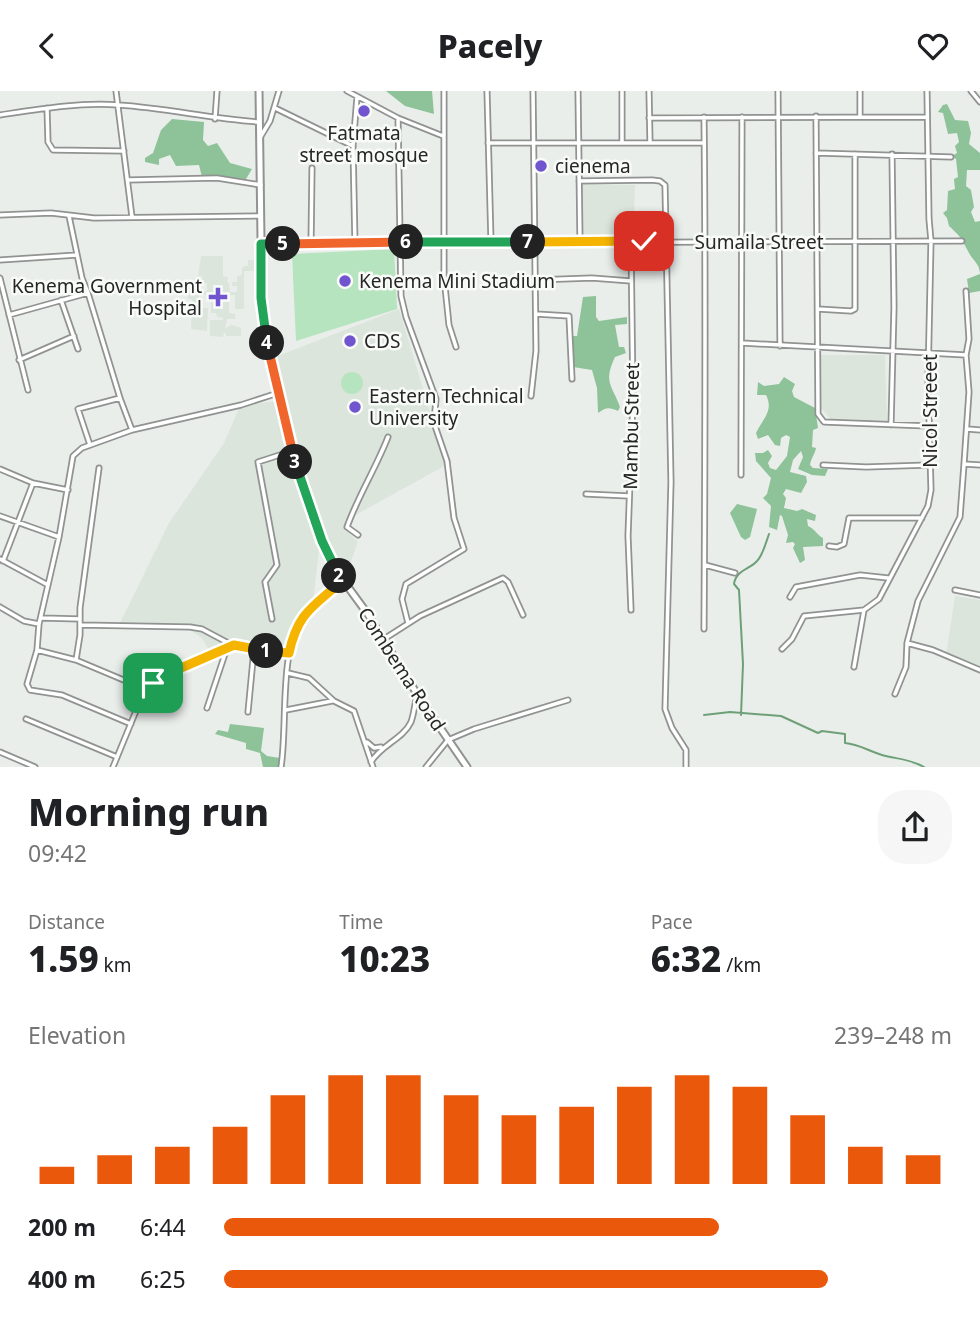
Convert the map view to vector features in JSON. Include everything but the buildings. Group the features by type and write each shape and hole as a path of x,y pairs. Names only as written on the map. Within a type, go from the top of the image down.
{"street":[{"path":"116,91 132,218"},
{"path":"215,118 217,91"},
{"path":"258,91 270,121 260,137"},
{"path":"267,110 279,91"},
{"path":"347,91 398,118 443,136"},
{"path":"444,91 446,305 456,347"},
{"path":"487,91 491,242"},
{"path":"531,396 536,368 533,91"},
{"path":"578,91 580,242"},
{"path":"622,91 622,142"},
{"path":"649,91 650,143"},
{"path":"778,91 780,346"},
{"path":"860,91 860,116"},
{"name":"Nicol Streeet","path":"864,610 881,597 888,578 930,498 928,426 931,241 927,91"},
{"path":"971,91 980,102"},
{"path":"355,245 353,146 357,97"},
{"path":"0,115 118,105 259,122"},
{"path":"47,109 48,142 53,150 124,151"},
{"path":"267,110 353,146"},
{"name":"Combema Road","path":"267,110 259,122 262,313 292,451 322,541 342,581 384,639 417,694 467,767"},
{"path":"816,116 818,414 824,422 928,426"},
{"path":"704,117 704,629"},
{"path":"741,475 742,117"},
{"path":"649,118 927,117"},
{"path":"398,118 402,306 436,399 434,423 447,461 454,517 464,549 407,584 402,599 408,623"},
{"path":"488,143 704,143"},
{"path":"816,153 951,157"},
{"path":"818,309 855,309 855,153"},
{"path":"891,425 894,252 892,154"},
{"path":"311,244 312,168"},
{"path":"128,180 217,179 261,185"},
{"path":"579,181 629,179 663,182 666,188 671,482 665,709 672,728 686,750 686,767"},
{"path":"0,215 44,213 132,218 261,216"},
{"path":"69,216 82,278 132,430"},
{"name":"Sumaila Street","path":"261,244 962,241"},
{"name":"Mambu Street","path":"631,242 631,610"},
{"path":"0,261 77,255"},
{"path":"0,278 28,390"},
{"path":"535,280 592,278 631,281"},
{"path":"895,694 906,667 912,620 924,587 960,517 968,429 966,291"},
{"path":"8,315 88,293"},
{"path":"61,300 78,349"},
{"path":"536,314 569,316 572,379"},
{"path":"19,360 74,337"},
{"path":"742,343 966,355"},
{"path":"131,724 62,695 38,692 28,687 72,464 77,451 132,430 241,405 278,393"},
{"path":"90,445 78,409 120,398"},
{"path":"968,429 980,430"},
{"path":"358,535 347,527 388,437"},
{"path":"272,619 265,582 277,565 258,462 292,451"},
{"path":"964,464 980,465"},
{"path":"823,465 929,465"},
{"path":"76,660 99,468"},
{"path":"0,469 33,483 68,490"},
{"path":"33,483 1,560 48,585"},
{"path":"586,494 629,496"},
{"path":"0,516 59,537"},
{"path":"829,546 844,544 849,518 922,517"},
{"path":"705,565 735,573"},
{"path":"790,597 796,587 860,575 888,578"},
{"path":"384,639 408,623 503,579 508,582 523,615"},
{"path":"281,767 289,653 295,631 306,612 342,581"},
{"path":"955,590 980,595"},
{"path":"0,607 24,621 39,624"},
{"path":"782,649 792,639 804,616 864,610 854,667"},
{"path":"42,618 190,627 202,629 234,645"},
{"path":"907,643 933,650 980,670"},
{"path":"113,767 145,689 174,671 234,645 289,653"},
{"path":"207,708 227,648"},
{"path":"248,712 254,649"},
{"path":"37,650 76,660 145,689"},
{"path":"288,673 309,678 334,701 354,711 372,764"},
{"path":"372,764 384,746 408,727 417,694"},
{"path":"426,767 448,740 474,729 568,700"},
{"path":"286,710 334,701"},
{"path":"26,719 117,757"},
{"path":"365,741 374,748 384,746"},
{"path":"0,752 35,767"}],"shaded area":[{"path":"580,184 635,185 633,241 581,241"},
{"name":"Kenema Government Hospital","path":"201,256 223,256 223,276 228,277 230,292 237,292 237,286 232,286 232,282 237,282 237,276 242,275 244,266 248,266 248,260 254,260 254,271 244,271 244,309 235,309 235,295 229,295 229,313 235,314 235,319 227,319 225,328 232,325 241,328 241,336 226,336 224,333 223,337 210,336 210,320 223,318 211,313 211,302 206,301 206,295 199,295 199,303 200,308 208,308 207,331 191,329 192,299 188,299 188,286 195,283 195,286 199,286 199,291 207,291 207,283 200,282 202,276 198,276"},
{"name":"Eastern Technical University","path":"399,309 446,465 352,517 348,532 358,542 348,569 337,576 293,456 270,359"},
{"path":"821,355 885,355 887,422 833,422 821,408"},
{"path":"277,401 310,526 319,549 313,603 291,652 250,650 241,644 211,654 202,638 184,626 120,623 169,523 224,443 240,406"},
{"path":"955,596 980,600 980,667 946,655"}],"green space":[{"path":"386,91 432,91 434,114 405,106"},
{"path":"947,104 955,120 968,121 971,133 969,144 980,153 980,170 967,170 966,186 971,190 974,207 971,212 975,222 980,221 980,273 961,238 949,226 943,213 947,210 948,191 955,189 954,179 958,177 956,159 952,156 957,153 957,133 948,134 943,113 938,112"},
{"path":"172,119 204,122 203,140 208,146 217,143 230,163 252,169 246,179 202,177 199,165 176,166 170,155 159,159 159,165 145,162 145,158 153,153 161,130"},
{"name":"Kenema Mini Stadium","path":"394,249 397,309 296,341 292,254"},
{"path":"980,274 980,291 969,293 967,279"},
{"path":"596,296 596,317 599,321 627,317 627,324 615,325 619,347 624,347 626,353 615,357 609,378 620,407 618,411 608,408 598,413 597,388 592,370 573,367 572,336 577,336 583,297"},
{"path":"352,372 360,375 363,383 360,391 352,394 344,391 341,383 344,375"},
{"path":"784,377 795,384 792,391 794,397 815,408 818,428 813,430 812,447 816,448 810,465 813,468 828,469 825,476 812,475 798,469 803,457 801,451 793,460 790,472 806,476 807,482 801,493 786,489 783,494 786,498 784,508 797,511 802,509 816,515 815,521 807,519 808,526 823,538 823,546 803,547 805,560 800,563 793,548 795,544 786,543 788,535 782,516 780,515 777,530 769,527 771,506 763,498 767,494 771,478 756,461 755,453 768,450 772,456 768,463 770,468 776,470 787,456 790,437 786,435 781,438 780,446 775,445 768,435 758,439 756,433 769,406 766,395 757,395 758,382 764,386 779,384"},
{"path":"737,504 757,509 750,537 745,540 730,513"},
{"path":"230,724 264,728 261,751 267,756 280,758 278,767 263,767 260,753 246,749 246,743 215,734 218,730 228,732"}],"waterway":[{"path":"741,715 743,664 739,590 734,584 740,573 759,558 769,534"},
{"path":"704,715 730,712 781,716 818,733 822,731 845,734 845,743 924,767"}],"place":[{"name":"Fatmata street mosque","path":"364,111"},
{"name":"cienema","path":"541,166"},
{"name":"Kenema Mini Stadium","path":"345,281"},
{"name":"Kenema Government Hospital","path":"218,297"},
{"name":"CDS","path":"350,341"},
{"name":"Eastern Technical University","path":"355,407"}],"route":[{"path":"153,683 234,645 289,653 300,620 316,602 342,581 322,541 292,451 262,313 261,244 644,241"}]}
